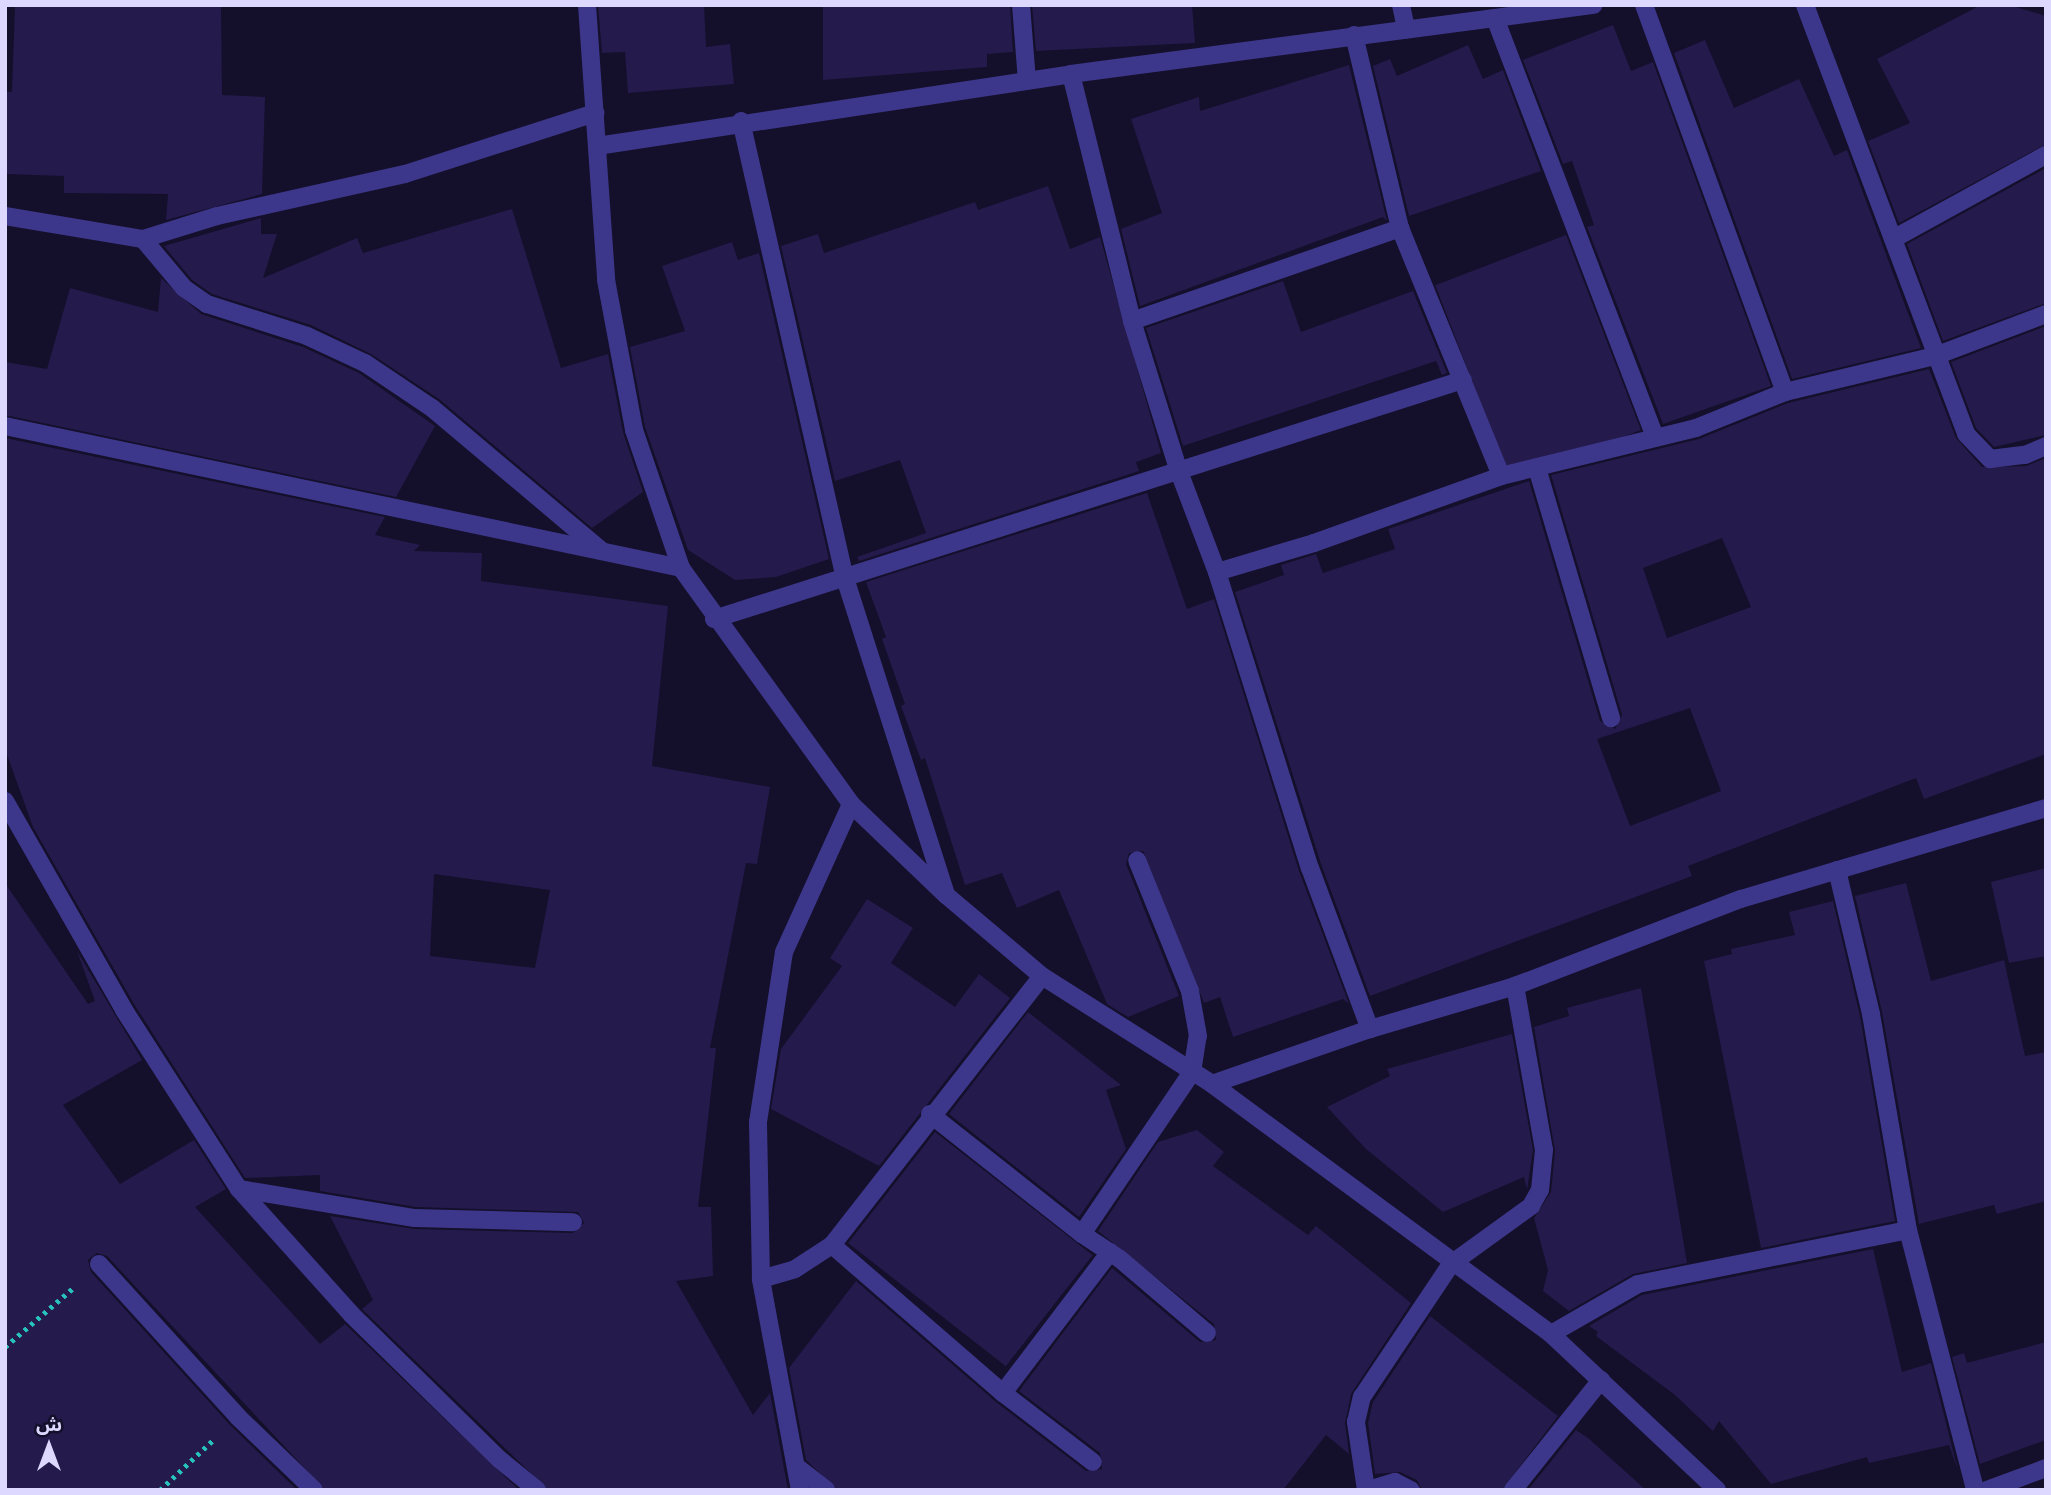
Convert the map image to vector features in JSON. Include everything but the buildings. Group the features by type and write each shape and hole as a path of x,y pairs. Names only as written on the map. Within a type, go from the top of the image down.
{"street":[{"path":"587,5 606,280 634,430 681,568 714,619 851,804 946,895 1042,976 1212,1084 1451,1264 1551,1334 1717,1490"},
{"path":"1021,5 1027,80"},
{"path":"1401,5 1406,29"},
{"path":"597,146 741,121 1027,80 1593,5"},
{"path":"1644,5 1785,392"},
{"path":"1805,5 1966,434 1981,451 2003,460 2046,446"},
{"path":"1496,18 1655,436"},
{"path":"1354,35 1400,228 1501,476"},
{"path":"1071,74 1132,321 1178,469 1217,572 1310,868 1370,1029"},
{"path":"5,216 143,239 216,216 405,174 594,113"},
{"path":"741,121 845,578 946,895"},
{"path":"1893,239 2046,155"},
{"path":"1132,321 1400,228"},
{"path":"143,239 184,288 207,304 307,336 365,363 421,400 603,552"},
{"path":"1217,572 1327,538 1501,476 1696,428 1785,392 1936,356 2046,314"},
{"path":"714,619 1463,380"},
{"path":"5,426 681,568"},
{"path":"1537,468 1611,718"},
{"path":"5,801 124,1010 239,1189 351,1314 499,1459 537,1490"},
{"path":"800,1490 761,1279 758,1122 784,952 851,804"},
{"path":"1212,1084 1370,1029 1515,986 1741,899 2046,808"},
{"path":"1082,1234 1192,1072 1198,1036 1190,991 1137,860"},
{"path":"1837,870 1871,1014 1908,1230 1975,1490"},
{"path":"761,1279 795,1269 832,1245 930,1114 1042,976"},
{"path":"1411,1490 1395,1482 1367,1490 1356,1422 1362,1397 1451,1264 1531,1206 1540,1190 1544,1150 1515,986"},
{"path":"930,1114 1082,1234 1110,1252 1207,1333"},
{"path":"239,1189 415,1218 573,1222"},
{"path":"1551,1334 1638,1284 1908,1230"},
{"path":"832,1245 1003,1393 1093,1462"},
{"path":"1003,1393 1110,1252"},
{"path":"99,1265 238,1417 314,1490"},
{"path":"1513,1490 1601,1380"},
{"path":"797,1467 826,1490"},
{"path":"1987,1490 2046,1468"}],"path":[{"path":"5,1347 99,1265"},
{"path":"160,1490 238,1417"}]}
